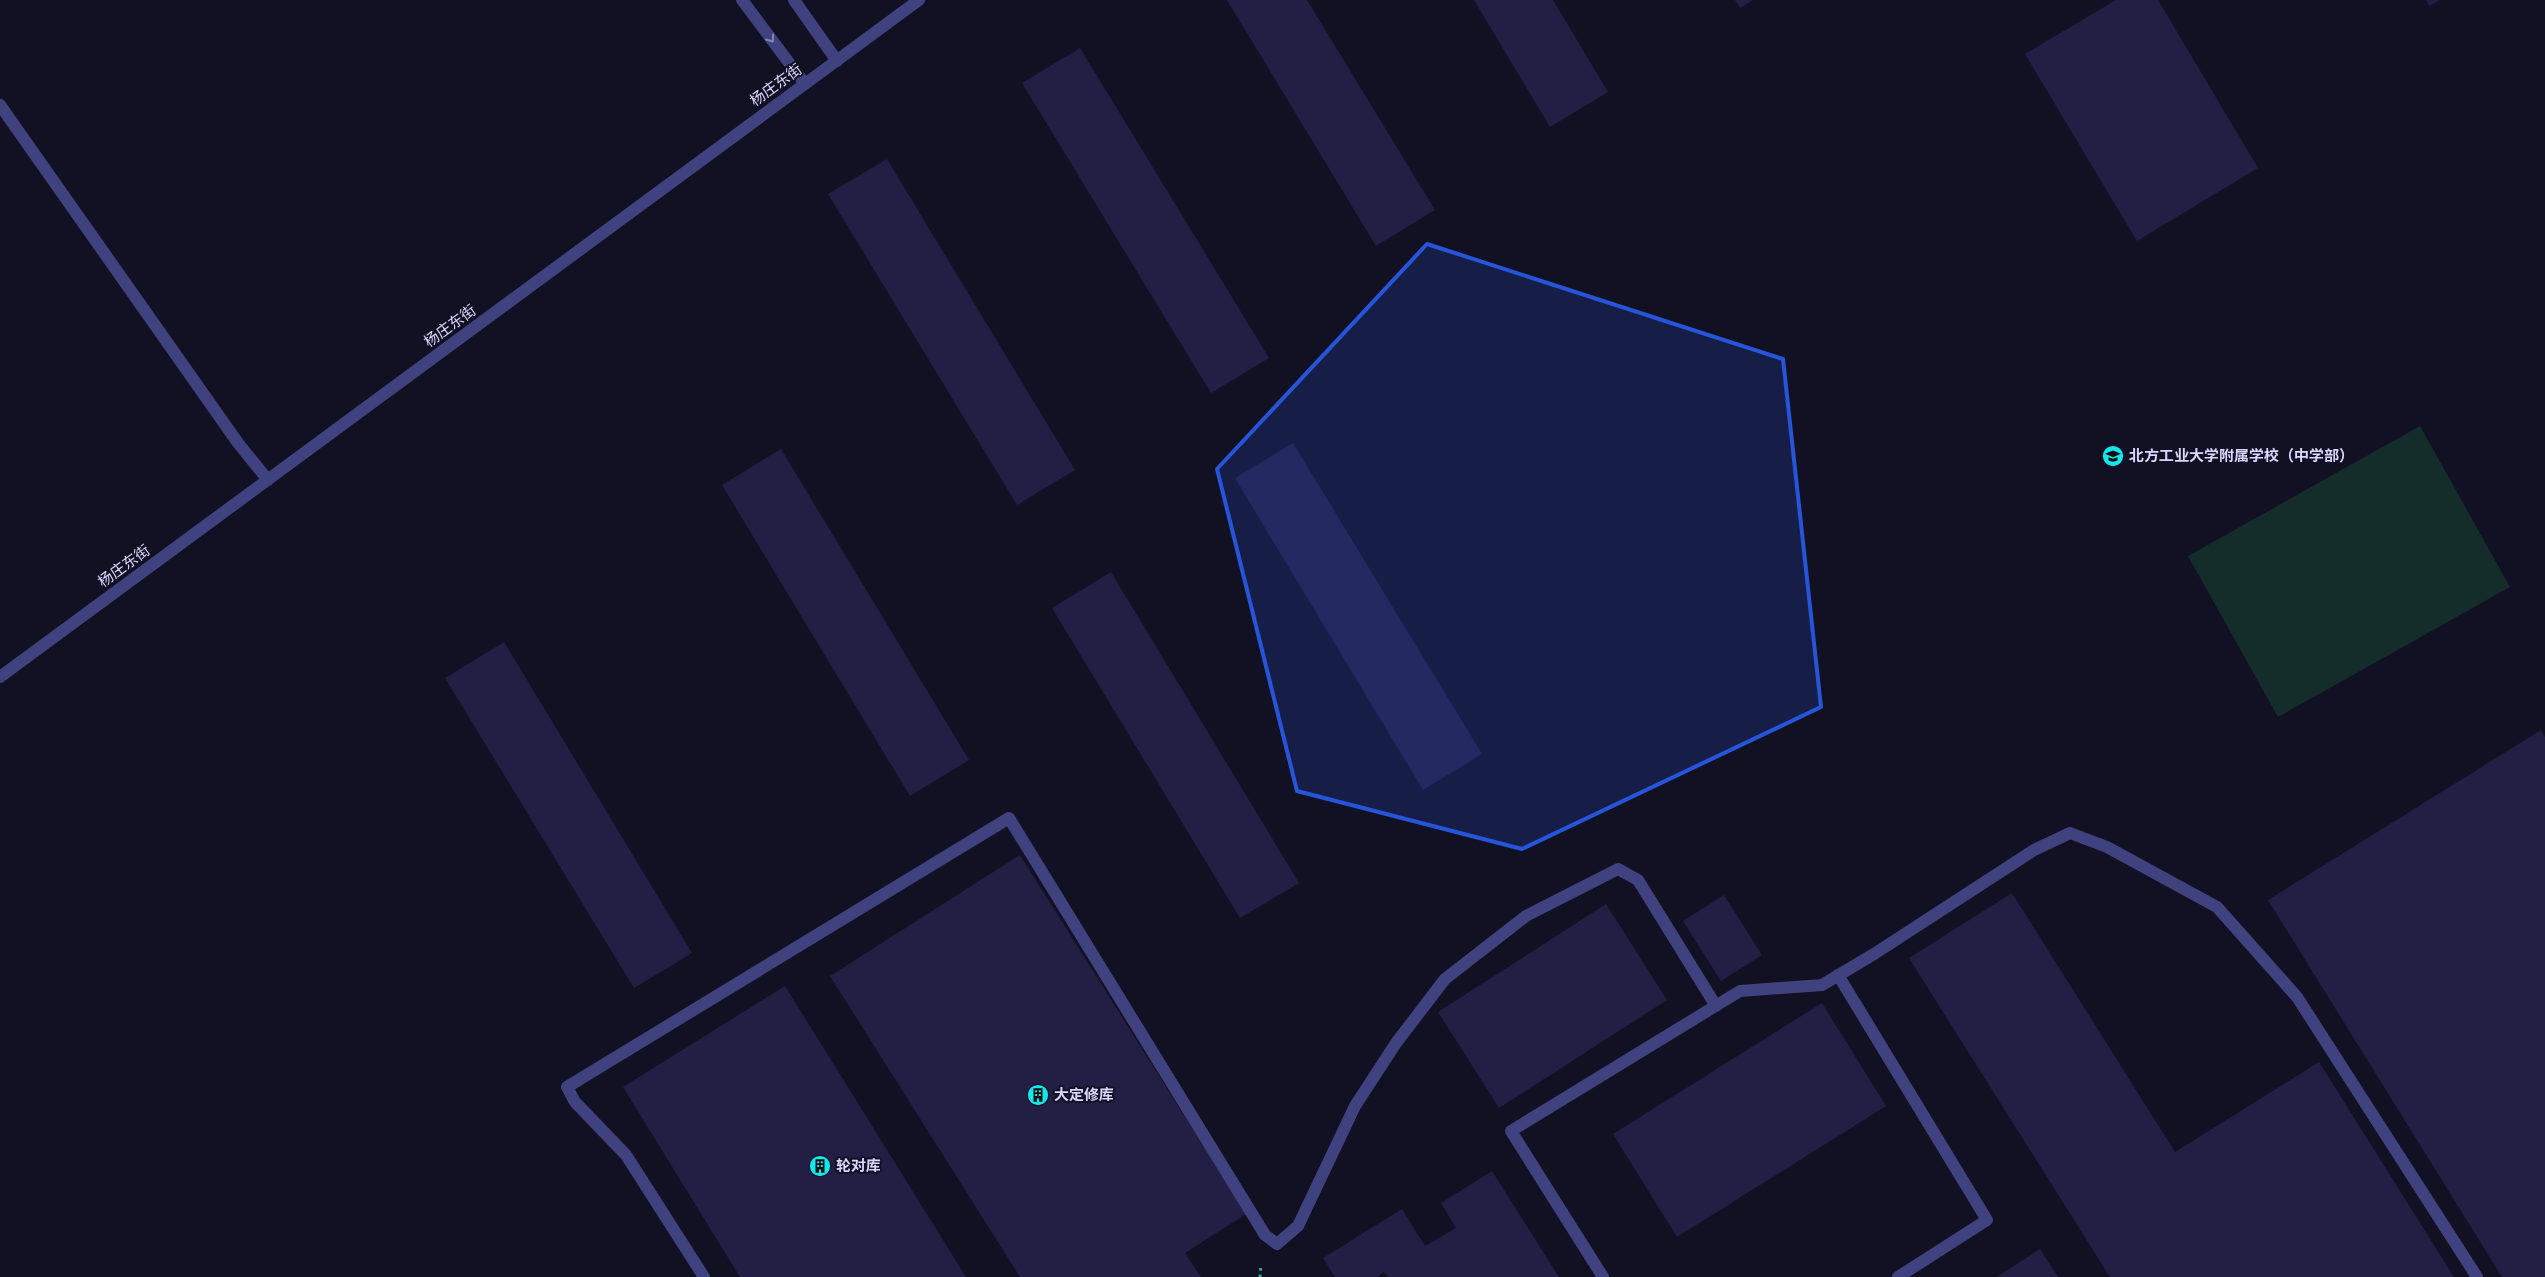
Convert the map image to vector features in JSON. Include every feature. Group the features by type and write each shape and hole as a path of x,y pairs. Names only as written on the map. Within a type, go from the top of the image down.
{"street":[{"path":"742,0 805,84"},
{"path":"794,0 837,61"},
{"name":"杨庄东街","path":"0,677 919,0"},
{"path":"0,105 238,443 268,480"},
{"path":"704,1277 626,1155 575,1102 567,1087 1009,818 1266,1235 1277,1244 1298,1226 1355,1106 1396,1043 1445,978 1526,916 1618,869 1638,880 1716,1006"},
{"path":"1603,1277 1511,1131 1740,991 1822,985 2034,850 2070,833 2107,847 2217,907 2297,998 2477,1277"},
{"path":"1838,976 1987,1220 1898,1277"}],"highlighted area":[{"path":"1427,244 1783,359 1821,707 1522,849 1297,791 1217,469"}],"green space":[{"path":"2420,426 2510,587 2278,717 2188,556"}],"building":[{"path":"1227,0 1307,0 1435,210 1376,246"},
{"path":"1474,0 1553,0 1608,92 1550,127"},
{"path":"1735,0 1753,0 1740,8"},
{"path":"2116,0 2158,0 2258,168 2137,241 2025,54"},
{"path":"2426,0 2440,0 2429,6"},
{"path":"1080,48 1269,358 1211,393 1022,83"},
{"path":"887,159 1075,470 1017,505 828,194"},
{"path":"1293,443 1482,754 1423,790 1235,478"},
{"path":"781,449 969,760 910,796 722,485"},
{"path":"1111,572 1299,883 1240,918 1052,608"},
{"path":"504,642 692,953 634,988 445,678"},
{"path":"2541,730 2545,737 2545,1277 2502,1277 2268,900"},
{"name":"大定修库","path":"1020,855 1246,1214 1185,1253 1201,1277 1020,1277 830,976"},
{"path":"2012,893 2175,1152 2319,1062 2454,1277 2110,1277 1909,958"},
{"path":"1724,895 1762,955 1721,981 1683,921"},
{"path":"1606,904 1667,1000 1499,1108 1438,1012"},
{"name":"轮对库","path":"785,986 966,1277 740,1277 623,1087"},
{"path":"1822,1003 1886,1106 1677,1237 1613,1134"},
{"path":"1492,1171 1559,1277 1388,1277 1384,1272 1377,1277 1335,1277 1323,1258 1402,1209 1425,1246 1456,1228 1441,1203"},
{"path":"2040,1249 2058,1277 1997,1277"}],"place":[{"name":"北方工业大学附属学校（中学部）","path":"2113,456"},
{"name":"大定修库","path":"1038,1095"},
{"name":"轮对库","path":"820,1166"}]}
